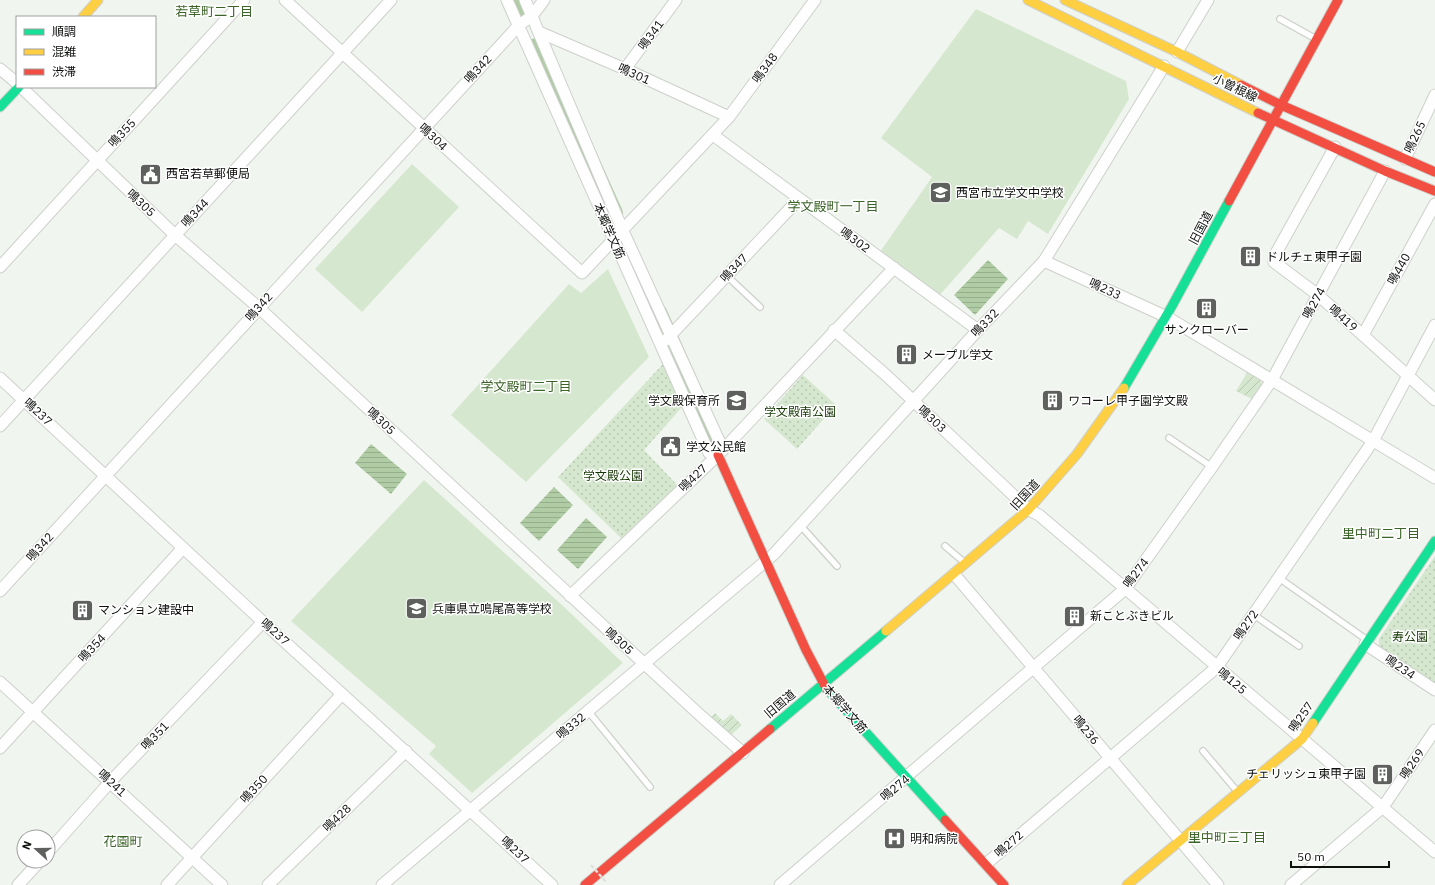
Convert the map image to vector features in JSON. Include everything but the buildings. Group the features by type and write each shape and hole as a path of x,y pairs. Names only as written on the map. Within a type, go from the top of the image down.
{"street":[{"path":"84,16 98,0"},
{"name":"鳴355","path":"0,266 244,0"},
{"name":"鳴304","path":"285,0 582,273"},
{"name":"鳴344","path":"0,426 392,0"},
{"name":"本郷学文筋","path":"507,0 618,235 666,341 709,453 718,455"},
{"name":"本郷学文筋","path":"525,0 539,32 618,235 666,341 720,443 718,455 806,650 823,684 906,778 1004,885"},
{"path":"532,16 544,0"},
{"name":"鳴341","path":"626,69 676,0"},
{"name":"鳴348","path":"582,273 729,117 815,0"},
{"name":"小曽根線","path":"1028,0 1061,14 1273,120 1386,171 1435,191"},
{"name":"小曽根線","path":"1065,0 1078,3 1281,105 1435,172"},
{"path":"1177,52 1208,0"},
{"name":"旧国道","path":"585,885 1029,510 1074,459 1105,419 1167,317 1338,0"},
{"name":"鳴342","path":"0,591 423,128 519,25 532,16"},
{"name":"鳴301","path":"539,32 626,69 729,117"},
{"name":"鳴332","path":"382,885 767,561 978,330 1044,262 1164,66"},
{"path":"0,69 16,82"},
{"path":"0,108 19,88"},
{"name":"鳴305","path":"21,88 175,235 259,308 570,596 743,753"},
{"name":"鳴265","path":"1405,158 1435,95"},
{"name":"鳴302","path":"713,135 978,330"},
{"name":"鳴419","path":"1335,147 1275,255 1274,262 1318,295 1435,400"},
{"name":"鳴274","path":"780,885 1125,589 1272,380 1386,171"},
{"name":"鳴347","path":"666,341 799,199"},
{"name":"鳴440","path":"1363,335 1435,204"},
{"name":"鳴233","path":"1044,262 1167,317 1435,478"},
{"name":"鳴427","path":"570,596 718,455 894,268"},
{"name":"鳴272","path":"986,864 1216,668 1373,441 1435,325"},
{"name":"鳴303","path":"834,330 913,401 1029,510"},
{"name":"鳴237","path":"0,378 263,622 552,885"},
{"name":"鳴125","path":"1029,510 1039,515 1216,668 1435,852"},
{"name":"鳴257","path":"1127,885 1302,739 1435,541"},
{"name":"鳴354","path":"0,748 184,548"},
{"name":"鳴236","path":"954,574 1218,885"},
{"name":"鳴351","path":"56,843 111,782 263,622"},
{"name":"鳴234","path":"1366,642 1435,690"},
{"name":"鳴241","path":"0,682 222,885"},
{"name":"鳴350","path":"167,885 342,694"},
{"name":"鳴269","path":"1383,807 1435,730"},
{"name":"鳴428","path":"268,885 406,751"},
{"path":"1296,884 1383,807"},
{"path":"18,885 33,869"}],"lane":[{"path":"1280,19 1317,39"},
{"path":"726,276 760,307"},
{"path":"1169,438 1212,467"},
{"path":"800,525 837,566"},
{"path":"945,546 966,564"},
{"path":"1279,578 1366,642"},
{"path":"1254,615 1299,646"},
{"path":"588,712 650,787"},
{"path":"1204,751 1238,792"}],"path":[{"path":"591,865 606,882"}],"green space":[{"path":"976,9 1126,81 1129,99 1048,234 1028,221 1017,239 999,228 938,297 880,252 932,177 881,138"},
{"path":"412,164 459,207 362,312 315,269"},
{"path":"608,269 649,357 526,482 451,415 569,284 581,293"},
{"name":"学文殿公園","path":"663,364 683,406 644,450 681,489 624,541 558,477"},
{"path":"1248,371 1260,379 1262,385 1252,399 1236,391"},
{"name":"学文殿南公園","path":"803,375 836,405 797,449 764,419"},
{"path":"424,480 562,605 623,663 472,793 429,754 436,746 291,621"},
{"name":"寿公園","path":"1435,556 1435,684 1379,646 1379,639"},
{"path":"715,713 723,721 731,714 742,725 731,735 711,717"}],"shaded area":[{"path":"988,260 1008,279 975,315 954,295"},
{"path":"371,444 407,474 391,494 355,463"},
{"path":"554,487 573,505 539,541 520,523"},
{"path":"586,518 607,537 578,569 557,550"}],"waterway":[{"path":"515,0 519,9"},
{"path":"537,50 611,214"},
{"path":"656,315 714,446"}],"traffic: fast":[{"path":"0,107 18,88"},
{"path":"1124,388 1172,306 1229,201"},
{"path":"1313,723 1435,541"},
{"path":"770,729 886,631"},
{"path":"826,688 945,820"}],"traffic: slow":[{"path":"84,16 98,0"},
{"path":"1028,0 1258,113"},
{"path":"1065,0 1177,52 1241,85"},
{"path":"886,631 1028,510 1077,454 1124,388"},
{"path":"1127,885 1302,739 1313,723"}],"traffic: jam":[{"path":"1229,201 1338,0"},
{"path":"1241,85 1281,105 1435,172"},
{"path":"1258,113 1385,171 1435,191"},
{"path":"718,455 806,650 826,688"},
{"path":"585,885 770,729"},
{"path":"945,820 1004,885"}],"place":[{"name":"西宮若草郵便局","path":"151,174"},
{"name":"西宮市立学文中学校","path":"940,193"},
{"name":"ドルチェ東甲子園","path":"1250,257"},
{"name":"サンクローバー","path":"1207,309"},
{"name":"メープル学文","path":"906,355"},
{"name":"学文殿保育所","path":"736,401"},
{"name":"ワコーレ甲子園学文殿","path":"1052,401"},
{"name":"学文公民館","path":"670,447"},
{"name":"兵庫県立鳴尾高等学校","path":"417,609"},
{"name":"マンション建設中","path":"83,610"},
{"name":"新ことぶきビル","path":"1075,616"},
{"name":"チェリッシュ東甲子園","path":"1382,774"},
{"name":"明和病院","path":"894,839"}],"district":[{"name":"若草町二丁目","path":"214,11"},
{"name":"学文殿町一丁目","path":"833,206"},
{"name":"学文殿町二丁目","path":"526,386"},
{"name":"里中町二丁目","path":"1381,533"},
{"name":"里中町三丁目","path":"1227,837"},
{"name":"花園町","path":"123,841"}]}
